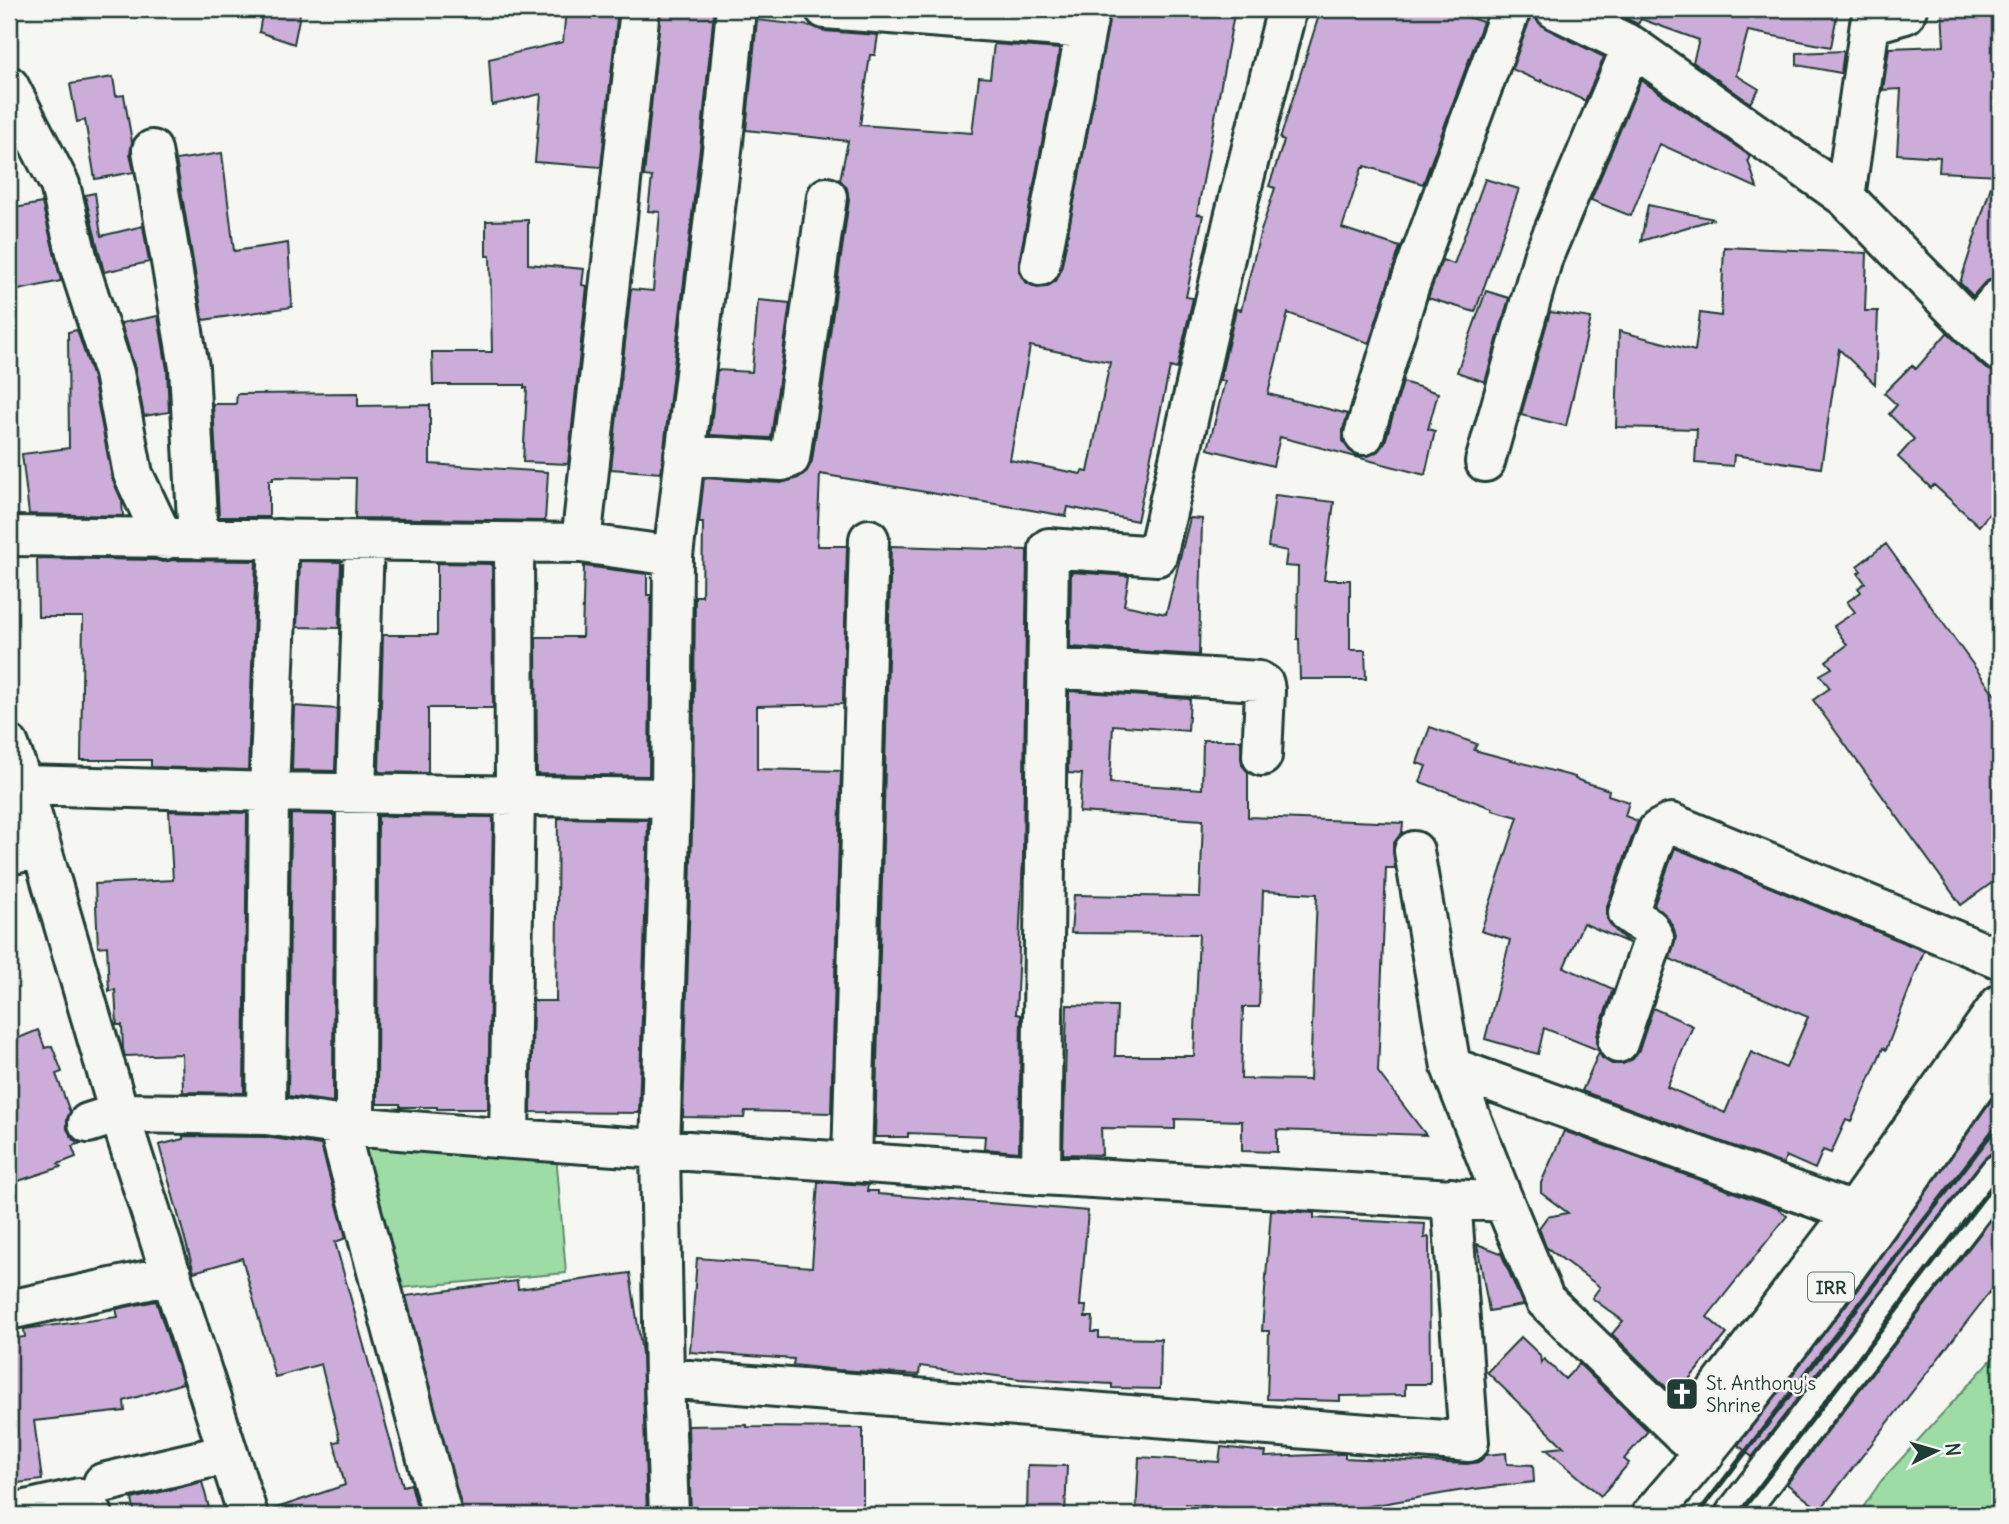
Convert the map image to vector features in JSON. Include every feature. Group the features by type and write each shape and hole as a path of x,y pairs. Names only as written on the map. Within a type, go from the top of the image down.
{"street":[{"path":"581,544 640,9"},
{"path":"669,1515 660,1149 671,798 669,737 673,556 723,142 736,9"},
{"path":"825,9 1088,19 1040,266"},
{"path":"1041,1175 1049,548 1157,556 1234,218 1287,9"},
{"path":"1364,435 1409,287 1511,9"},
{"path":"1555,9 1632,46 1844,197 1987,341 2000,298"},
{"path":"1844,197 1870,24 1905,14 1907,9"},
{"path":"1485,461 1543,257 1632,46"},
{"path":"9,86 60,185 79,265 114,373 133,474 181,539"},
{"path":"152,150 189,367 181,539"},
{"path":"684,454 782,461 790,458 827,197"},
{"path":"9,536 581,544 673,556"},
{"path":"266,1115 269,792 279,538"},
{"path":"852,1162 869,539"},
{"path":"364,541 346,1125 442,1515"},
{"path":"509,1138 514,796 514,544"},
{"path":"1048,668 1259,681 1264,684 1265,691 1262,756"},
{"path":"9,748 23,785 25,851 104,1118 172,1275 248,1515"},
{"path":"23,785 671,798"},
{"path":"1618,1043 1654,938 1649,929 1628,913 1658,830 1671,823 2000,959"},
{"path":"1414,851 1451,1067 1545,1300 1693,1445 2000,1004"},
{"name":"IRR","path":"1651,1515 1693,1445 1887,1213 2000,1050"},
{"path":"1451,1067 1853,1212"},
{"path":"104,1118 266,1115 346,1125 660,1149 1504,1202"},
{"path":"1735,1515 2000,1173"},
{"path":"664,1378 1469,1442 1451,1198"},
{"path":"9,1310 172,1275"},
{"path":"9,1514 79,1497 87,1500 98,1499 227,1454"}],"green space":[{"path":"338,1125 555,1142 566,1273 389,1289"},
{"path":"2000,1350 2000,1515 1858,1515 1881,1481"}],"building":[{"path":"263,9 301,9 294,44 259,32"},
{"path":"566,9 618,9 601,167 535,162 541,94 492,105 489,59 563,42"},
{"path":"661,9 714,11 661,473 611,469 631,289 653,291 660,212 648,211 652,177 644,176"},
{"path":"1111,9 1235,9 1197,214 1203,215 1186,297 1193,298 1177,369 1170,367 1137,521 1068,507 1066,516 820,474 817,546 847,546 843,704 757,706 757,769 841,771 831,1113 745,1111 744,1118 683,1117 693,798 695,596 702,596 703,523 699,523 704,478 781,483 798,478 807,471 812,461 849,200 847,188 840,180 848,141 746,130 757,20 812,26 823,31 878,35 875,55 870,55 860,125 972,133 979,77 990,78 994,44 1060,49 1019,272 1025,282 1037,288 1046,287 1056,281 1061,270","holes":["1030,346 1110,362 1088,472 1082,471 1081,474 1010,460"]},
{"path":"1321,9 1442,9 1483,22 1423,184 1365,166 1362,168 1342,228 1400,247 1369,343 1288,313 1268,394 1348,414 1343,429 1343,441 1357,456 1368,456 1378,451 1385,442 1403,382 1438,393 1428,429 1435,431 1425,475 1280,437 1273,466 1208,449 1225,381 1220,380 1236,309 1241,310 1260,234 1275,188 1269,186 1284,141 1280,139"},
{"path":"1605,9 1838,9 1831,47 1748,31 1736,75 1759,89 1750,103 1693,62 1699,40 1641,19 1638,24"},
{"path":"1942,9 2000,9 2000,175 1939,172 1940,157 1897,154 1901,89 1883,90 1889,48 1944,46"},
{"path":"1533,11 1537,21 1545,28 1604,57 1585,101 1512,69"},
{"path":"1844,51 1841,73 1797,65 1797,53"},
{"path":"113,77 116,96 124,95 134,172 95,179 85,120 77,122 70,84"},
{"path":"1641,80 1750,156 1748,160 1757,188 1660,144 1631,216 1591,200"},
{"path":"222,153 234,251 288,243 292,307 203,320 176,160"},
{"path":"1994,177 2000,178 2000,277 1984,283 1973,296 1960,283"},
{"path":"1485,179 1519,189 1475,312 1428,298 1442,260 1454,264"},
{"path":"95,193 101,236 143,226 149,262 104,272 85,195"},
{"path":"42,203 61,281 9,292 9,209"},
{"path":"1648,205 1714,219 1641,241"},
{"path":"528,220 528,264 584,269 582,285 587,286 568,464 523,462 527,388 524,388 524,385 433,385 432,352 492,352 490,256 486,256 486,221"},
{"path":"1724,247 1867,253 1865,311 1878,311 1875,384 1839,349 1821,468 1734,455 1733,466 1695,463 1697,429 1616,427 1619,331 1695,351 1700,313 1721,316"},
{"path":"1486,291 1509,298 1485,382 1457,372"},
{"path":"758,300 790,303 771,438 710,435 717,370 752,372"},
{"path":"1550,312 1591,318 1566,426 1521,415"},
{"path":"158,316 167,369 169,412 144,416 135,369 121,323"},
{"path":"77,330 93,378 112,478 122,501 123,516 29,514 22,454 69,448 68,332"},
{"path":"1947,333 1985,368 2000,373 2000,501 1979,526 1934,485 1931,488 1898,457 1914,439 1889,414 1897,405 1884,393 1912,365 1916,369"},
{"path":"358,393 358,406 430,405 430,464 548,472 545,521 355,518 356,478 273,477 273,480 269,480 269,517 219,517 213,404 236,404 237,394"},
{"path":"1275,495 1334,502 1324,580 1350,580 1350,650 1365,650 1366,679 1300,679 1297,639 1298,567 1285,566 1287,551 1268,547"},
{"path":"1190,518 1202,519 1199,655 1070,647 1071,572 1129,576 1124,605 1166,614"},
{"path":"1886,544 2000,702 2000,877 1961,905 1813,700 1830,688 1820,675 1832,668 1826,661 1847,645 1834,626 1855,612 1847,602 1861,592 1858,588 1865,583 1857,566"},
{"path":"891,546 1027,550 1023,858 1016,1014 1021,1015 1019,1152 984,1149 985,1136 908,1133 908,1137 875,1137"},
{"path":"37,558 163,562 256,561 248,770 151,767 151,760 81,760 83,617 38,617"},
{"path":"300,561 341,562 339,628 297,627"},
{"path":"437,563 492,564 493,708 428,708 428,773 379,772 383,635 437,635"},
{"path":"584,566 647,574 647,595 651,595 649,776 537,774 536,637 582,637"},
{"path":"1069,691 1190,699 1188,731 1113,725 1110,783 1202,789 1203,740 1241,740 1242,765 1248,772 1248,817 1403,823 1402,833 1393,844 1395,868 1386,868 1378,1072 1426,1135 1277,1130 1277,1152 1242,1151 1242,1121 1175,1119 1175,1129 1101,1128 1102,1155 1063,1154 1067,1005 1117,1006 1115,1056 1194,1056 1199,934 1071,933 1074,895 1200,897 1203,820 1079,812 1082,774 1068,773","holes":["1263,891 1317,894 1310,1080 1241,1079 1243,1007 1259,1007"]},
{"path":"294,706 337,709 335,771 292,770"},
{"path":"1430,727 1477,744 1474,750 1575,777 1609,790 1608,795 1629,802 1625,816 1638,821 1607,906 1607,919 1629,943 1583,923 1564,967 1613,989 1597,1036 1598,1050 1544,1028 1538,1054 1485,1039 1510,940 1481,931 1518,817 1492,810 1420,782 1426,766 1417,763"},
{"path":"169,811 247,813 244,1093 183,1092 182,1054 125,1056 123,1049 122,1025 117,1025 115,990 109,991 107,946 98,947 95,884 173,880"},
{"path":"291,814 334,815 333,1102 288,1096"},
{"path":"378,816 493,817 488,1109 437,1109 377,1104"},
{"path":"558,818 648,820 639,1113 531,1112 533,1001 556,1001"},
{"path":"1675,848 1924,951 1886,1050 1883,1048 1851,1122 1846,1120 1831,1153 1823,1150 1815,1169 1786,1156 1783,1164 1582,1091 1599,1052 1602,1058 1612,1064 1623,1064 1633,1059 1639,1050 1653,1008 1693,1026 1667,1087 1725,1113 1751,1052 1786,1068 1808,1017 1670,959 1676,937 1674,929 1668,918 1654,905"},
{"path":"38,1030 45,1048 52,1046 62,1072 56,1074 70,1112 67,1129 73,1139 81,1143 72,1146 76,1157 58,1164 61,1167 9,1184 9,1042"},
{"path":"2000,1088 2000,1152 1991,1153 1983,1160 1752,1457 1738,1445 1850,1300"},
{"path":"1564,1131 1777,1208 1787,1216 1707,1317 1727,1334 1675,1396 1612,1334 1623,1321 1592,1298 1600,1287 1546,1247 1539,1228 1547,1217 1568,1213 1541,1193 1541,1183"},
{"path":"183,1136 264,1137 321,1145 346,1238 335,1242 403,1486 411,1484 419,1515 272,1515 271,1510 345,1485 334,1442 340,1441 321,1364 275,1377 242,1258 194,1272 159,1145 183,1139"},
{"path":"818,1182 868,1185 867,1191 878,1191 878,1194 1088,1211 1080,1306 1086,1306 1085,1317 1093,1317 1092,1332 1099,1332 1099,1338 1161,1339 1160,1389 1112,1388 1112,1384 1020,1379 920,1366 919,1375 838,1370 793,1365 794,1359 690,1352 697,1258 812,1267"},
{"path":"2000,1208 2000,1279 1820,1510 1787,1484"},
{"path":"1271,1210 1314,1213 1314,1218 1425,1224 1424,1238 1429,1237 1430,1384 1405,1384 1405,1395 1340,1396 1340,1401 1267,1399 1269,1331 1262,1331"},
{"path":"1477,1244 1501,1253 1523,1305 1489,1311"},
{"path":"630,1273 642,1353 647,1515 463,1515 406,1296 517,1281 518,1289"},
{"path":"156,1301 183,1383 124,1401 125,1411 34,1421 42,1480 9,1484 9,1339 25,1337 24,1329 118,1317 116,1309"},
{"path":"1521,1337 1540,1355 1541,1363 1544,1359 1565,1379 1579,1364 1648,1431 1624,1459 1629,1463 1601,1496 1546,1449 1564,1447 1487,1372"},
{"path":"688,1426 863,1428 863,1515 691,1515"},
{"path":"1221,1447 1266,1452 1265,1457 1345,1454 1345,1458 1467,1464 1479,1462 1486,1455 1506,1453 1507,1464 1533,1465 1534,1482 1458,1491 1352,1509 1274,1513 1186,1504 1185,1515 1136,1515 1139,1457 1219,1462"},
{"path":"1028,1465 1067,1466 1065,1515 1027,1515"},
{"path":"202,1482 211,1515 135,1515 132,1499"}],"railway":[{"path":"1697,1515 2000,1122"},
{"path":"1738,1515 2000,1176"}],"place":[{"name":"St. Anthony's Shrine","path":"1682,1394"}]}
